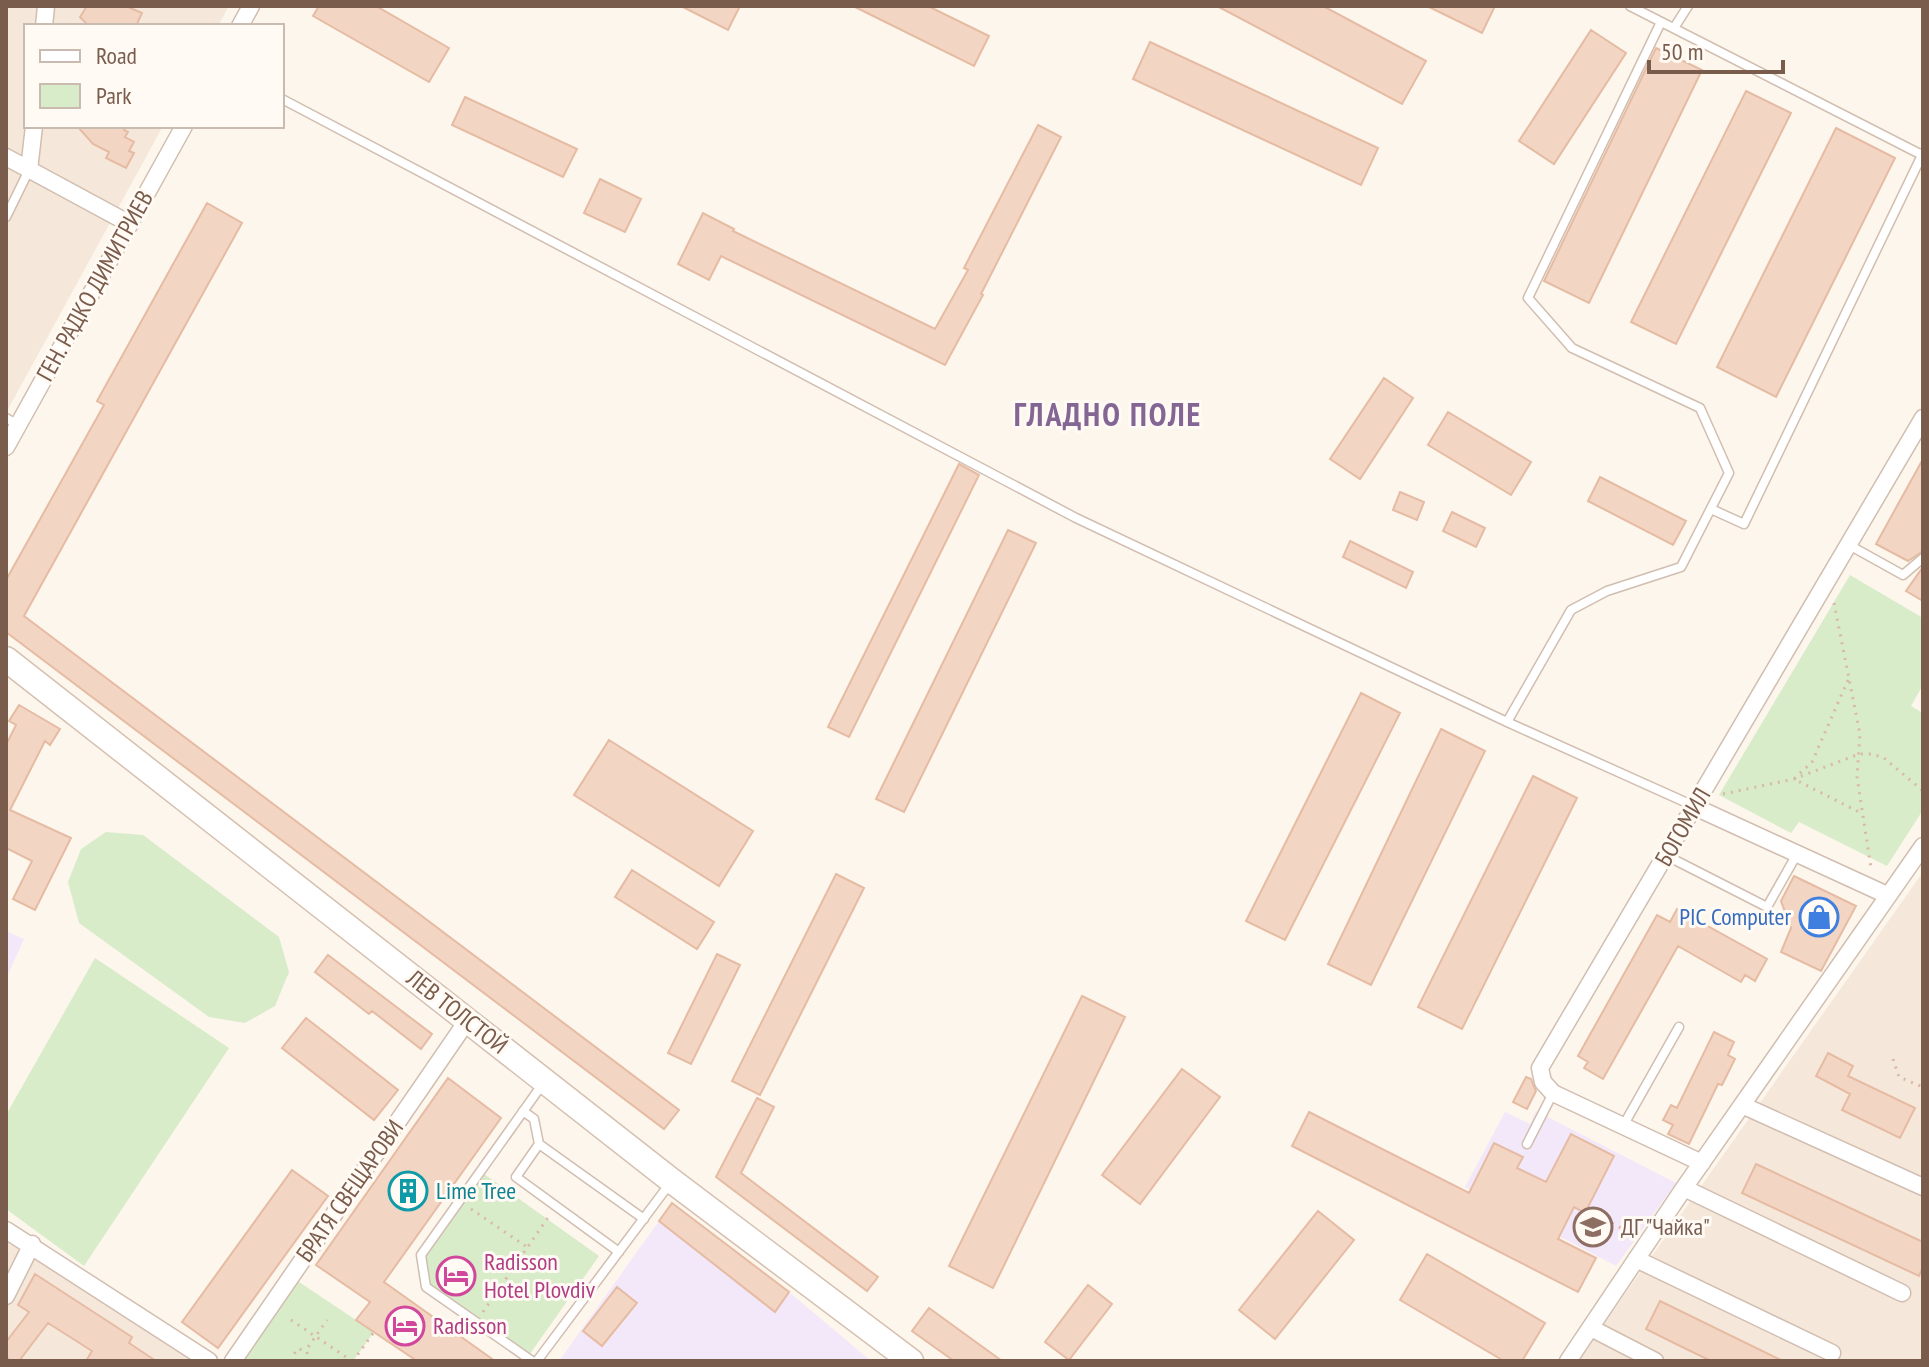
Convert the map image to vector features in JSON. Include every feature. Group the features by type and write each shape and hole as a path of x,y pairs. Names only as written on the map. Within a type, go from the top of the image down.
{"street":[{"path":"29,170 34,128"},
{"name":"ГЕН. РАДКО ДИМИТРИЕВ","path":"6,447 12,422 130,224 183,128"},
{"path":"6,157 130,224"},
{"name":"БОГОМИЛ","path":"1553,1093 1543,1082 1540,1068 1667,856 1703,810 1826,581 1923,418"},
{"name":"ЛЕВ ТОЛСТОЙ","path":"6,659 672,1181 911,1361"},
{"path":"1703,810 1880,891"},
{"path":"1568,1361 1742,1105 1880,891 1923,846"},
{"name":"БРАТЯ СВЕЩАРОВИ","path":"233,1361 467,1021"},
{"path":"1553,1093 1702,1163"},
{"path":"1742,1105 1923,1187"},
{"path":"1684,1188 1902,1293"},
{"path":"6,1230 209,1361"},
{"path":"6,1296 32,1244"},
{"path":"1636,1259 1832,1353"},
{"path":"1591,1328 1655,1361"}],"lane":[{"path":"1630,6 1922,154 1744,524 1711,509"},
{"path":"1674,28 1688,6"},
{"path":"1507,722 1571,610 1607,591 1681,567 1729,473 1700,408 1572,348 1528,298 1661,22"},
{"path":"284,100 1076,518 1507,722 1703,810"},
{"path":"6,217 29,170"},
{"path":"1848,545 1903,575 1923,558"},
{"path":"1667,856 1767,907 1797,854"},
{"path":"1623,1126 1679,1027"},
{"path":"544,1081 421,1255 426,1287 534,1361 672,1181"},
{"path":"1527,1144 1553,1093"},
{"path":"523,1111 534,1119 539,1144 644,1219"},
{"path":"539,1144 516,1177 619,1252"}],"path":[{"path":"1826,581 1832,593 1860,734 1857,777 1880,891"},
{"path":"1794,779 1812,762 1850,677"},
{"path":"1703,810 1724,793 1794,779 1859,754 1884,758 1923,791"},
{"path":"1794,779 1863,814"},
{"path":"1893,1059 1899,1077 1923,1087"},
{"path":"460,1201 527,1247"},
{"path":"476,1322 556,1206"},
{"path":"1598,1215 1646,1242"},
{"path":"291,1320 353,1361 374,1332"},
{"path":"306,1350 327,1320"},
{"path":"295,1361 293,1356 297,1349 306,1350"},
{"path":"306,1350 307,1361"}],"shaded area":[{"path":"6,6 229,6 219,24 24,24 24,128 162,128 6,413"},
{"path":"1923,872 1923,1361 1579,1361 1627,1291"},
{"path":"6,931 24,939 6,979"},
{"name":"ДГ \"Чайка\"","path":"1536,1111 1676,1183 1616,1266 1465,1187 1505,1112 1530,1124"},
{"path":"659,1221 774,1311 789,1292 871,1361 559,1361"},
{"path":"6,1238 11,1241 192,1361 6,1361"}],"green space":[{"path":"1850,575 1923,618 1923,685 1911,706 1923,713 1923,810 1887,866 1799,822 1791,833 1719,795"},
{"path":"106,832 143,835 279,937 289,972 275,1006 245,1023 209,1017 79,923 68,882 81,849"},
{"path":"95,958 229,1048 84,1266 6,1209 6,1115"},
{"path":"480,1171 599,1256 527,1358 426,1287 421,1255"},
{"path":"296,1280 374,1332 353,1361 245,1361 241,1358"}],"building":[{"path":"87,6 126,6 142,13 137,24 87,24 80,17"},
{"path":"319,6 376,6 449,48 429,82 313,16"},
{"path":"681,6 740,6 728,30"},
{"path":"853,6 928,6 989,36 974,66"},
{"path":"1217,6 1323,6 1426,61 1402,104"},
{"path":"1427,6 1495,6 1482,33"},
{"path":"1591,30 1626,53 1554,164 1519,141"},
{"path":"1150,42 1378,148 1361,185 1133,79"},
{"path":"1656,48 1702,70 1589,303 1544,281"},
{"path":"1746,91 1791,113 1676,344 1631,322"},
{"path":"465,97 577,149 563,177 452,125"},
{"path":"1038,125 1061,137 945,365 721,256 709,280 678,264 703,213 733,231 935,329 968,270 964,268"},
{"path":"79,128 125,128 128,132 125,137 134,142 129,151 134,153 126,168 106,158 109,152 93,144"},
{"path":"1836,128 1895,158 1776,397 1717,367"},
{"path":"600,179 641,199 625,232 584,213"},
{"path":"207,203 242,223 24,616 679,1110 664,1129 6,632 6,580 104,405 97,401"},
{"path":"1384,378 1413,398 1360,479 1330,459"},
{"path":"1448,412 1531,462 1511,495 1428,445"},
{"path":"1923,459 1923,551 1908,561 1876,544"},
{"path":"959,464 979,475 849,737 828,727"},
{"path":"1600,477 1686,521 1673,545 1588,501"},
{"path":"1400,492 1424,502 1417,520 1393,510"},
{"path":"1452,512 1485,528 1476,547 1443,531"},
{"path":"1008,530 1036,543 904,812 876,799"},
{"path":"1350,541 1413,572 1406,588 1343,557"},
{"path":"1923,567 1923,601 1906,591"},
{"path":"1361,693 1400,713 1285,940 1246,921"},
{"path":"19,705 60,729 50,745 45,741 10,810 71,838 35,910 13,899 32,861 6,848 6,745 16,725 9,721"},
{"path":"1441,729 1485,751 1371,985 1328,964"},
{"path":"609,740 753,831 719,886 574,795"},
{"path":"1533,776 1577,798 1462,1029 1418,1007"},
{"path":"632,870 714,922 697,949 615,897"},
{"path":"836,874 864,888 760,1095 732,1081"},
{"name":"PIC Computer","path":"1794,876 1856,906 1821,971 1781,952 1791,928 1781,901"},
{"path":"1677,909 1767,959 1755,981 1745,975 1741,982 1678,946 1603,1079 1584,1068 1588,1062 1578,1056 1657,915 1670,922"},
{"path":"717,954 740,965 691,1064 668,1053"},
{"path":"328,955 432,1034 421,1049 315,972"},
{"path":"1082,996 1125,1017 993,1288 949,1266"},
{"path":"306,1018 398,1090 374,1120 282,1048"},
{"path":"1714,1032 1734,1042 1728,1055 1735,1059 1722,1085 1718,1084 1689,1144 1668,1134 1673,1125 1663,1120 1671,1105 1677,1108"},
{"path":"1828,1053 1853,1066 1848,1076 1915,1108 1900,1138 1842,1110 1850,1094 1816,1076"},
{"path":"1182,1069 1220,1097 1140,1204 1102,1175"},
{"path":"1526,1077 1531,1079 1536,1091 1527,1109 1513,1102"},
{"name":"Lime Tree","path":"448,1078 501,1118 384,1282 495,1361 417,1361 356,1320 370,1302 316,1265"},
{"path":"757,1098 774,1107 741,1173 878,1277 867,1291 716,1177"},
{"path":"1309,1112 1469,1193 1494,1143 1523,1157 1517,1168 1546,1182 1571,1134 1614,1156 1585,1213 1574,1207 1558,1239 1596,1258 1578,1292 1292,1146"},
{"path":"1756,1164 1923,1242 1923,1267 1919,1276 1742,1193"},
{"path":"292,1170 328,1196 218,1348 182,1322"},
{"path":"672,1203 789,1292 775,1312 659,1221"},
{"path":"1318,1211 1354,1240 1275,1339 1239,1310"},
{"path":"1427,1254 1545,1323 1522,1361 1504,1361 1400,1300"},
{"path":"35,1274 132,1337 129,1343 156,1361 86,1361 92,1351 48,1323 19,1361 11,1361 6,1357 6,1342 29,1312 18,1305"},
{"path":"1088,1285 1112,1304 1069,1360 1045,1342"},
{"path":"617,1287 637,1303 602,1346 583,1331"},
{"path":"1660,1301 1783,1361 1711,1361 1676,1344 1646,1329"},
{"path":"929,1308 1002,1361 954,1361 912,1331"}],"place":[{"name":"PIC Computer","path":"1819,917"},
{"name":"Lime Tree","path":"408,1191"},
{"name":"ДГ \"Чайка\"","path":"1593,1227"},
{"name":"Radisson Hotel Plovdiv","path":"456,1276"},
{"name":"Radisson","path":"405,1326"}],"district":[{"name":"ГЛАДНО ПОЛЕ","path":"1108,415"}]}
